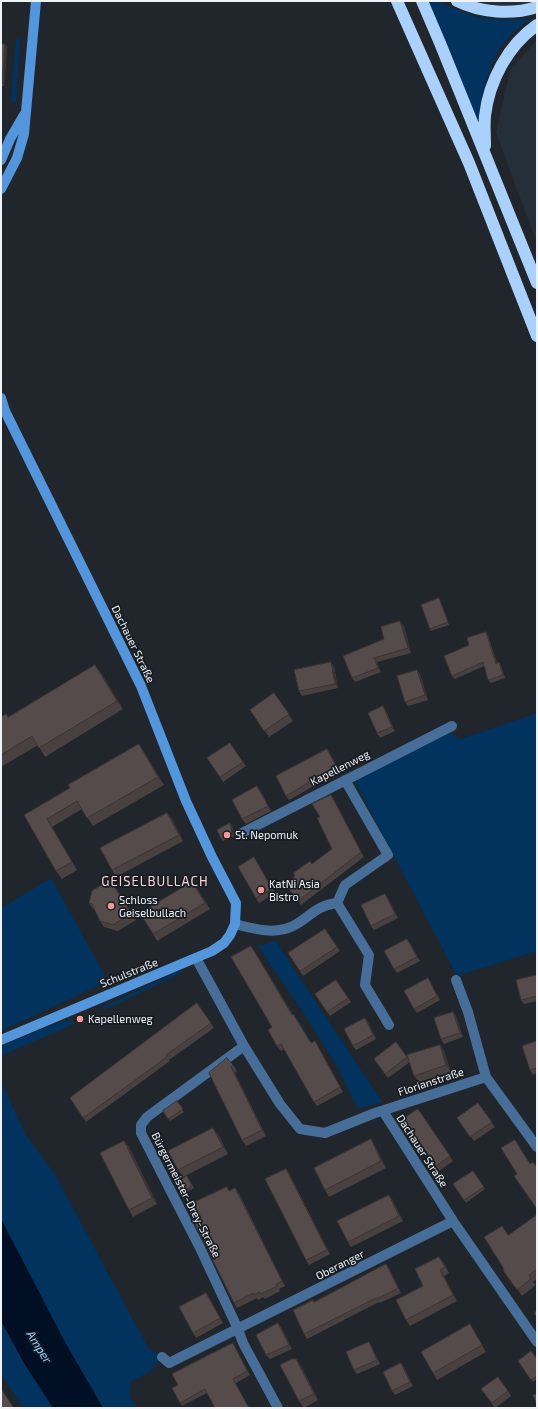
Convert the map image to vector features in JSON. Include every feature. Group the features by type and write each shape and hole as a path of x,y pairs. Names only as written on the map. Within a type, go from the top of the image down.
{"highway":[{"path":"397,1 469,163 537,336"},
{"path":"422,1 485,152 537,283"},
{"path":"457,1 490,11 506,12 537,7"},
{"path":"485,152 486,115 492,86 503,61 519,41 537,24"}],"street":[{"path":"1,189 17,158 24,134 36,1"},
{"path":"1,160 10,139 26,113"},
{"name":"Dachauer Straße","path":"1,398 5,411 141,686 190,808 236,902"},
{"name":"Kapellenweg","path":"240,834 452,726"},
{"path":"337,903 345,885 388,855 344,780"},
{"name":"Schulstraße","path":"1,1040 212,951 224,943 230,935 235,924 236,902"},
{"path":"235,924 269,931 282,930 294,925 324,905 337,903"},
{"path":"337,903 369,955 365,985 389,1025"},
{"name":"Dachauer Straße","path":"196,958 244,1046 280,1104 300,1129 325,1133 383,1111 453,1221 537,1342"},
{"path":"456,980 468,1012 486,1076 537,1147"},
{"name":"Bürgermeister-Drey-Straße","path":"238,1329 197,1241 141,1133 140,1125 147,1117 244,1046"},
{"name":"Florianstraße","path":"383,1111 486,1076"},
{"name":"Oberanger","path":"162,1357 169,1362 453,1221"},
{"path":"238,1329 242,1343 278,1408"}],"shaded area":[{"path":"428,1 441,3 471,15 484,18 531,19 517,29 506,40 498,52 487,78 478,124"},
{"path":"481,1 537,1 537,10 489,5"},
{"path":"16,38 20,40 16,102 14,102 11,100"},
{"path":"537,40 537,243 496,133 510,70"},
{"path":"537,713 537,951 457,976 354,780 447,732 461,739"},
{"path":"51,878 108,981 1,1031 1,908"},
{"path":"276,941 382,1102 358,1109 335,1062 258,946"},
{"path":"179,971 181,973 105,1010 103,1007"},
{"path":"72,1019 74,1024 1,1056 1,1046 49,1026"},
{"path":"1,1081 26,1135 54,1173 149,1349 162,1357 149,1372 131,1381 130,1397 138,1408 103,1408 66,1344 1,1219"},
{"path":"1,1321 24,1363 53,1408 23,1408 1,1374"}],"water":[{"name":"Amper","path":"1,1219 66,1344 103,1408 53,1408 24,1363 1,1321"}],"building":[{"path":"1,44 5,44 2,83 1,83"},
{"path":"439,598 448,622 430,629 421,605"},
{"path":"400,621 408,648 374,658 378,668 352,678 343,656 384,639 381,627"},
{"path":"486,632 496,664 499,662 503,675 488,680 483,662 452,676 444,656 469,645 467,638"},
{"path":"331,662 335,684 299,691 294,670"},
{"path":"95,665 117,701 39,748 32,736 1,755 1,717 6,714 8,717"},
{"path":"417,670 425,695 405,702 397,676"},
{"path":"274,693 289,714 264,731 250,710"},
{"path":"383,706 392,727 377,733 368,713"},
{"path":"230,743 243,762 220,777 207,758"},
{"path":"139,744 158,777 87,818 77,801 47,819 72,862 56,871 24,815 70,788 68,785"},
{"path":"327,749 336,766 286,796 276,776"},
{"path":"257,786 268,806 242,819 232,800"},
{"path":"331,795 361,852 298,901 285,884 295,876 293,873 310,861 312,864 332,849 317,818 320,817 312,804"},
{"path":"167,813 179,835 112,870 100,848"},
{"path":"230,823 232,833 221,839 217,830"},
{"path":"254,857 272,889 256,898 238,867"},
{"name":"Schloss Geiselbullach","path":"110,880 131,913 113,925 100,921 92,904 89,903 92,891"},
{"path":"192,882 205,903 153,934 140,913"},
{"path":"385,894 395,914 371,926 361,905"},
{"path":"325,929 337,947 300,971 288,953"},
{"path":"407,939 417,957 394,969 384,951"},
{"path":"251,946 292,1015 293,1014 311,1043 315,1041 340,1087 314,1102 281,1044 277,1046 268,1030 272,1027 231,957"},
{"path":"537,975 537,996 521,1000 516,980"},
{"path":"428,978 437,996 414,1009 404,991"},
{"path":"336,980 348,998 327,1012 315,994"},
{"path":"197,1003 211,1023 83,1118 70,1098"},
{"path":"453,1012 460,1033 441,1039 434,1018"},
{"path":"365,1018 373,1035 353,1046 344,1029"},
{"path":"537,1041 537,1068 530,1070 522,1046"},
{"path":"396,1042 407,1057 385,1074 374,1059"},
{"path":"440,1045 446,1065 414,1076 407,1055"},
{"path":"227,1058 233,1065 231,1067 262,1130 242,1140 209,1073"},
{"path":"177,1101 183,1109 168,1119 163,1111"},
{"path":"478,1103 492,1122 470,1137 457,1118"},
{"path":"418,1109 450,1156 436,1166 403,1119"},
{"path":"213,1128 223,1147 178,1170 168,1151"},
{"path":"371,1139 381,1161 325,1190 314,1168"},
{"path":"515,1140 530,1164 533,1162 537,1167 537,1209 514,1176 517,1174 501,1148"},
{"path":"124,1141 152,1198 129,1210 100,1153"},
{"path":"286,1169 327,1250 306,1260 265,1179"},
{"path":"473,1171 484,1187 464,1200 453,1184"},
{"path":"187,1176 192,1186 181,1193 175,1183"},
{"path":"227,1187 229,1191 235,1188 282,1281 276,1284 277,1286 261,1294 260,1292 254,1295 253,1293 234,1303 186,1206"},
{"path":"389,1195 399,1216 348,1242 337,1221"},
{"path":"537,1215 537,1269 529,1275 531,1279 517,1290 503,1270 504,1269 484,1237 502,1226 508,1235"},
{"path":"439,1257 445,1267 440,1270 453,1295 406,1320 396,1300 423,1286 415,1269"},
{"path":"386,1264 398,1288 304,1334 293,1310 313,1300 314,1302"},
{"path":"206,1293 220,1318 193,1333 179,1307"},
{"path":"537,1311 537,1318 534,1313"},
{"path":"278,1323 289,1345 266,1355 256,1335"},
{"path":"470,1324 482,1345 433,1373 421,1352"},
{"path":"369,1342 377,1360 354,1370 346,1352"},
{"path":"233,1343 247,1371 233,1379 249,1408 215,1408 205,1389 180,1403 172,1388 178,1385 172,1374"},
{"path":"531,1351 537,1359 537,1376 531,1380 518,1361"},
{"path":"292,1359 296,1359 314,1394 299,1401 280,1365"},
{"path":"401,1363 410,1382 392,1391 383,1372"},
{"path":"498,1377 508,1391 492,1403 481,1389"},
{"path":"1,1389 14,1408 1,1408"},
{"path":"537,1394 537,1405 533,1395"}],"place":[{"name":"St. Nepomuk","path":"227,835"},
{"name":"KatNi Asia Bistro","path":"261,890"},
{"name":"Schloss Geiselbullach","path":"111,906"},
{"name":"Kapellenweg","path":"80,1019"}],"district":[{"name":"GEISELBULLACH","path":"155,882"}]}
